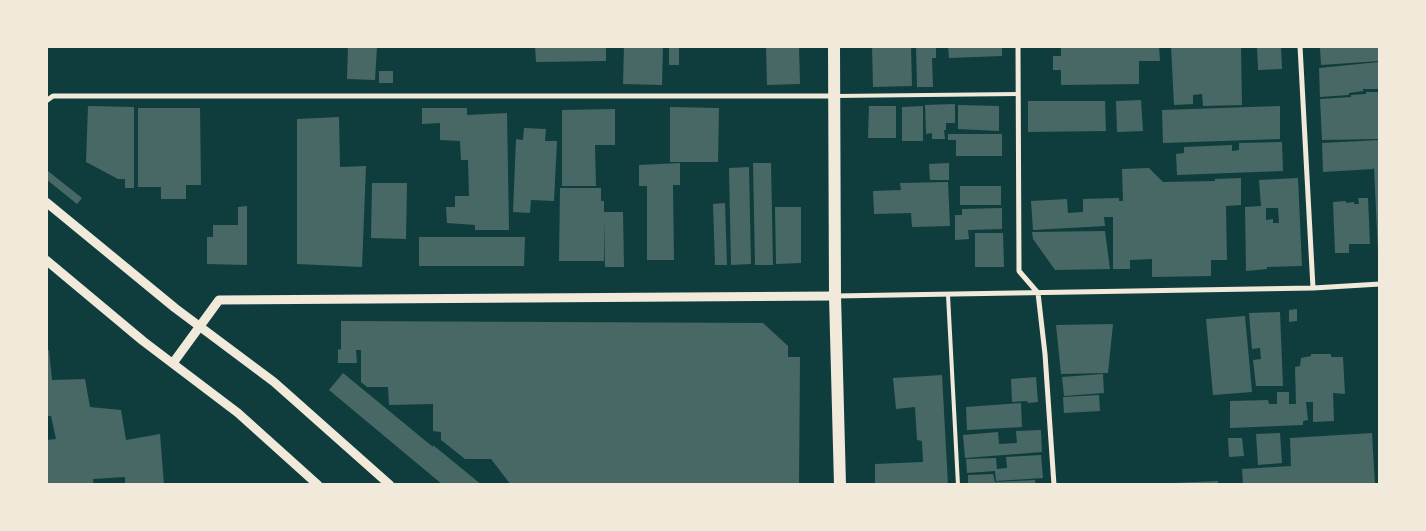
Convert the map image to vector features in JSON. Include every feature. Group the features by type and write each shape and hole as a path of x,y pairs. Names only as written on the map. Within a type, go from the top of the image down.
{"main road":[{"path":"834,46 835,296 840,485"}],"street":[{"path":"1018,46 1018,271 1038,294 1045,354 1054,485"},
{"path":"1300,46 1313,288"},
{"path":"46,101 53,96 835,96"},
{"path":"46,202 175,308 274,382 390,485"},
{"path":"46,260 143,341 238,413 318,485"},
{"path":"173,363 219,300 1038,294 1313,288 1380,284"}],"lane":[{"path":"835,96 1018,94"},
{"path":"948,295 958,485"}],"building":[{"path":"348,46 377,46 375,80 347,79"},
{"path":"535,46 606,46 606,61 536,62"},
{"path":"624,46 663,46 662,85 623,84"},
{"path":"669,46 679,46 679,65 669,65"},
{"path":"766,46 799,46 800,84 767,85"},
{"path":"872,46 911,46 912,86 873,87"},
{"path":"916,46 936,46 936,58 932,58 933,87 917,87"},
{"path":"948,46 1002,46 1002,56 949,58"},
{"path":"1061,46 1159,46 1160,61 1139,61 1139,84 1061,85 1061,70 1053,70 1053,56 1061,56"},
{"path":"1171,46 1241,47 1242,105 1203,106 1202,94 1193,95 1193,104 1174,105"},
{"path":"1257,46 1281,46 1282,69 1258,70"},
{"path":"1318,46 1380,46 1380,61 1321,65 1320,48"},
{"path":"1379,62 1380,89 1363,89 1363,91 1349,93 1349,95 1320,97 1319,68"},
{"path":"379,71 393,71 393,83 379,83"},
{"path":"1366,92 1380,92 1380,139 1322,140 1320,99 1351,97 1351,95 1366,94"},
{"path":"1141,100 1143,131 1117,132 1116,101"},
{"path":"1028,101 1105,101 1106,131 1028,132"},
{"path":"955,104 955,123 946,123 946,130 944,130 945,139 932,139 932,133 926,134 925,105"},
{"path":"958,105 999,106 999,131 958,129"},
{"path":"88,106 134,107 134,188 125,188 125,179 118,179 86,162"},
{"path":"869,106 896,106 896,138 868,138"},
{"path":"923,106 923,141 902,141 902,107"},
{"path":"1280,106 1280,139 1163,143 1162,110"},
{"path":"670,107 719,108 718,162 670,162"},
{"path":"138,108 200,108 201,185 186,185 186,199 161,199 161,187 138,187"},
{"path":"422,108 467,108 467,115 507,113 509,230 475,230 475,225 447,223 446,207 455,207 455,196 469,196 468,160 461,160 460,141 440,140 440,123 422,124"},
{"path":"615,109 615,145 595,145 596,186 562,186 562,110"},
{"path":"339,117 340,167 366,166 362,267 297,264 297,119"},
{"path":"524,128 546,129 545,141 557,141 554,201 531,200 530,213 513,212 516,139 523,140"},
{"path":"948,134 1002,134 1002,156 956,156 956,140 948,140"},
{"path":"1380,140 1380,253 1378,253 1374,167 1373,169 1323,172 1322,143"},
{"path":"1282,142 1283,171 1177,175 1176,154 1184,153 1184,147 1232,145 1232,151 1239,150 1239,143"},
{"path":"680,163 680,185 673,185 674,260 647,260 647,186 639,186 639,165"},
{"path":"753,163 771,163 773,265 755,265"},
{"path":"949,163 949,180 930,180 929,164"},
{"path":"749,167 751,264 731,265 729,168"},
{"path":"1149,168 1163,182 1215,181 1215,179 1241,178 1241,205 1226,206 1227,260 1211,260 1211,276 1152,277 1152,259 1130,260 1130,269 1113,269 1113,217 1104,217 1105,226 1033,230 1031,201 1067,199 1068,213 1083,212 1083,199 1119,198 1119,201 1123,201 1122,169"},
{"path":"48,171 82,198 77,204 46,179"},
{"path":"1298,178 1302,266 1267,267 1267,269 1246,271 1245,207 1261,206 1259,180","holes":["1266,208 1278,208 1279,223 1273,223 1273,219 1266,220"]},
{"path":"948,182 950,226 912,227 911,213 874,214 873,191 901,190 900,183"},
{"path":"372,183 407,183 406,239 371,238"},
{"path":"960,186 1001,186 1001,205 960,205"},
{"path":"560,188 601,188 601,201 604,201 604,212 623,212 624,267 605,267 604,220 604,261 559,261"},
{"path":"1358,198 1368,198 1370,244 1349,244 1349,253 1335,253 1333,202 1346,201 1346,203 1354,202 1354,204 1359,204"},
{"path":"725,203 727,265 715,265 713,204"},
{"path":"247,206 247,265 207,264 207,237 213,237 213,225 238,225 238,207"},
{"path":"775,207 801,207 801,263 776,264"},
{"path":"1002,208 1002,229 968,230 969,239 955,240 955,215 962,215 962,209"},
{"path":"1105,231 1110,269 1055,270 1033,239 1032,232"},
{"path":"975,233 1003,233 1004,267 975,267"},
{"path":"419,237 525,237 524,266 419,266"},
{"path":"1297,309 1297,321 1289,322 1289,310"},
{"path":"1280,312 1283,386 1256,386 1253,360 1261,359 1260,348 1252,349 1249,313"},
{"path":"1245,316 1252,392 1213,395 1206,319"},
{"path":"341,321 763,323 788,346 788,357 800,357 799,485 511,485 491,459 465,459 441,440 441,432 433,431 433,404 389,405 388,387 367,387 361,382 361,350 356,350 357,363 338,363 338,349 341,350"},
{"path":"1113,324 1108,373 1061,374 1056,325"},
{"path":"46,350 49,350 52,380 85,379 90,407 121,410 126,440 160,434 164,485 125,485 125,477 93,479 94,485 46,485 46,440 56,439 51,416 46,416"},
{"path":"1311,354 1331,354 1331,357 1343,357 1345,394 1333,393 1334,421 1313,422 1313,402 1306,402 1308,420 1303,421 1303,425 1230,428 1230,401 1268,400 1269,404 1277,404 1277,392 1289,392 1289,404 1296,404 1295,367 1300,366 1301,358 1311,356"},
{"path":"343,373 482,485 443,485 329,390"},
{"path":"1103,374 1104,393 1064,396 1062,377"},
{"path":"942,375 948,485 875,485 875,464 923,462 922,441 917,440 915,407 896,409 893,378"},
{"path":"1036,377 1038,402 1012,402 1011,379"},
{"path":"1099,395 1100,411 1064,413 1063,397"},
{"path":"1021,403 1022,427 967,430 966,407"},
{"path":"1041,430 1042,452 965,458 963,435 998,432 999,444 1017,443 1016,431"},
{"path":"1280,433 1282,463 1258,465 1256,434"},
{"path":"1372,433 1375,485 1243,485 1242,469 1291,466 1290,438"},
{"path":"1228,438 1242,438 1244,456 1229,457"},
{"path":"1041,455 1043,478 996,481 995,471 967,473 966,459 996,458 997,469 1007,468 1006,457"},
{"path":"993,474 995,482 1035,480 1036,485 968,485 968,475"},
{"path":"1218,481 1218,485 1173,485 1173,483"}]}
